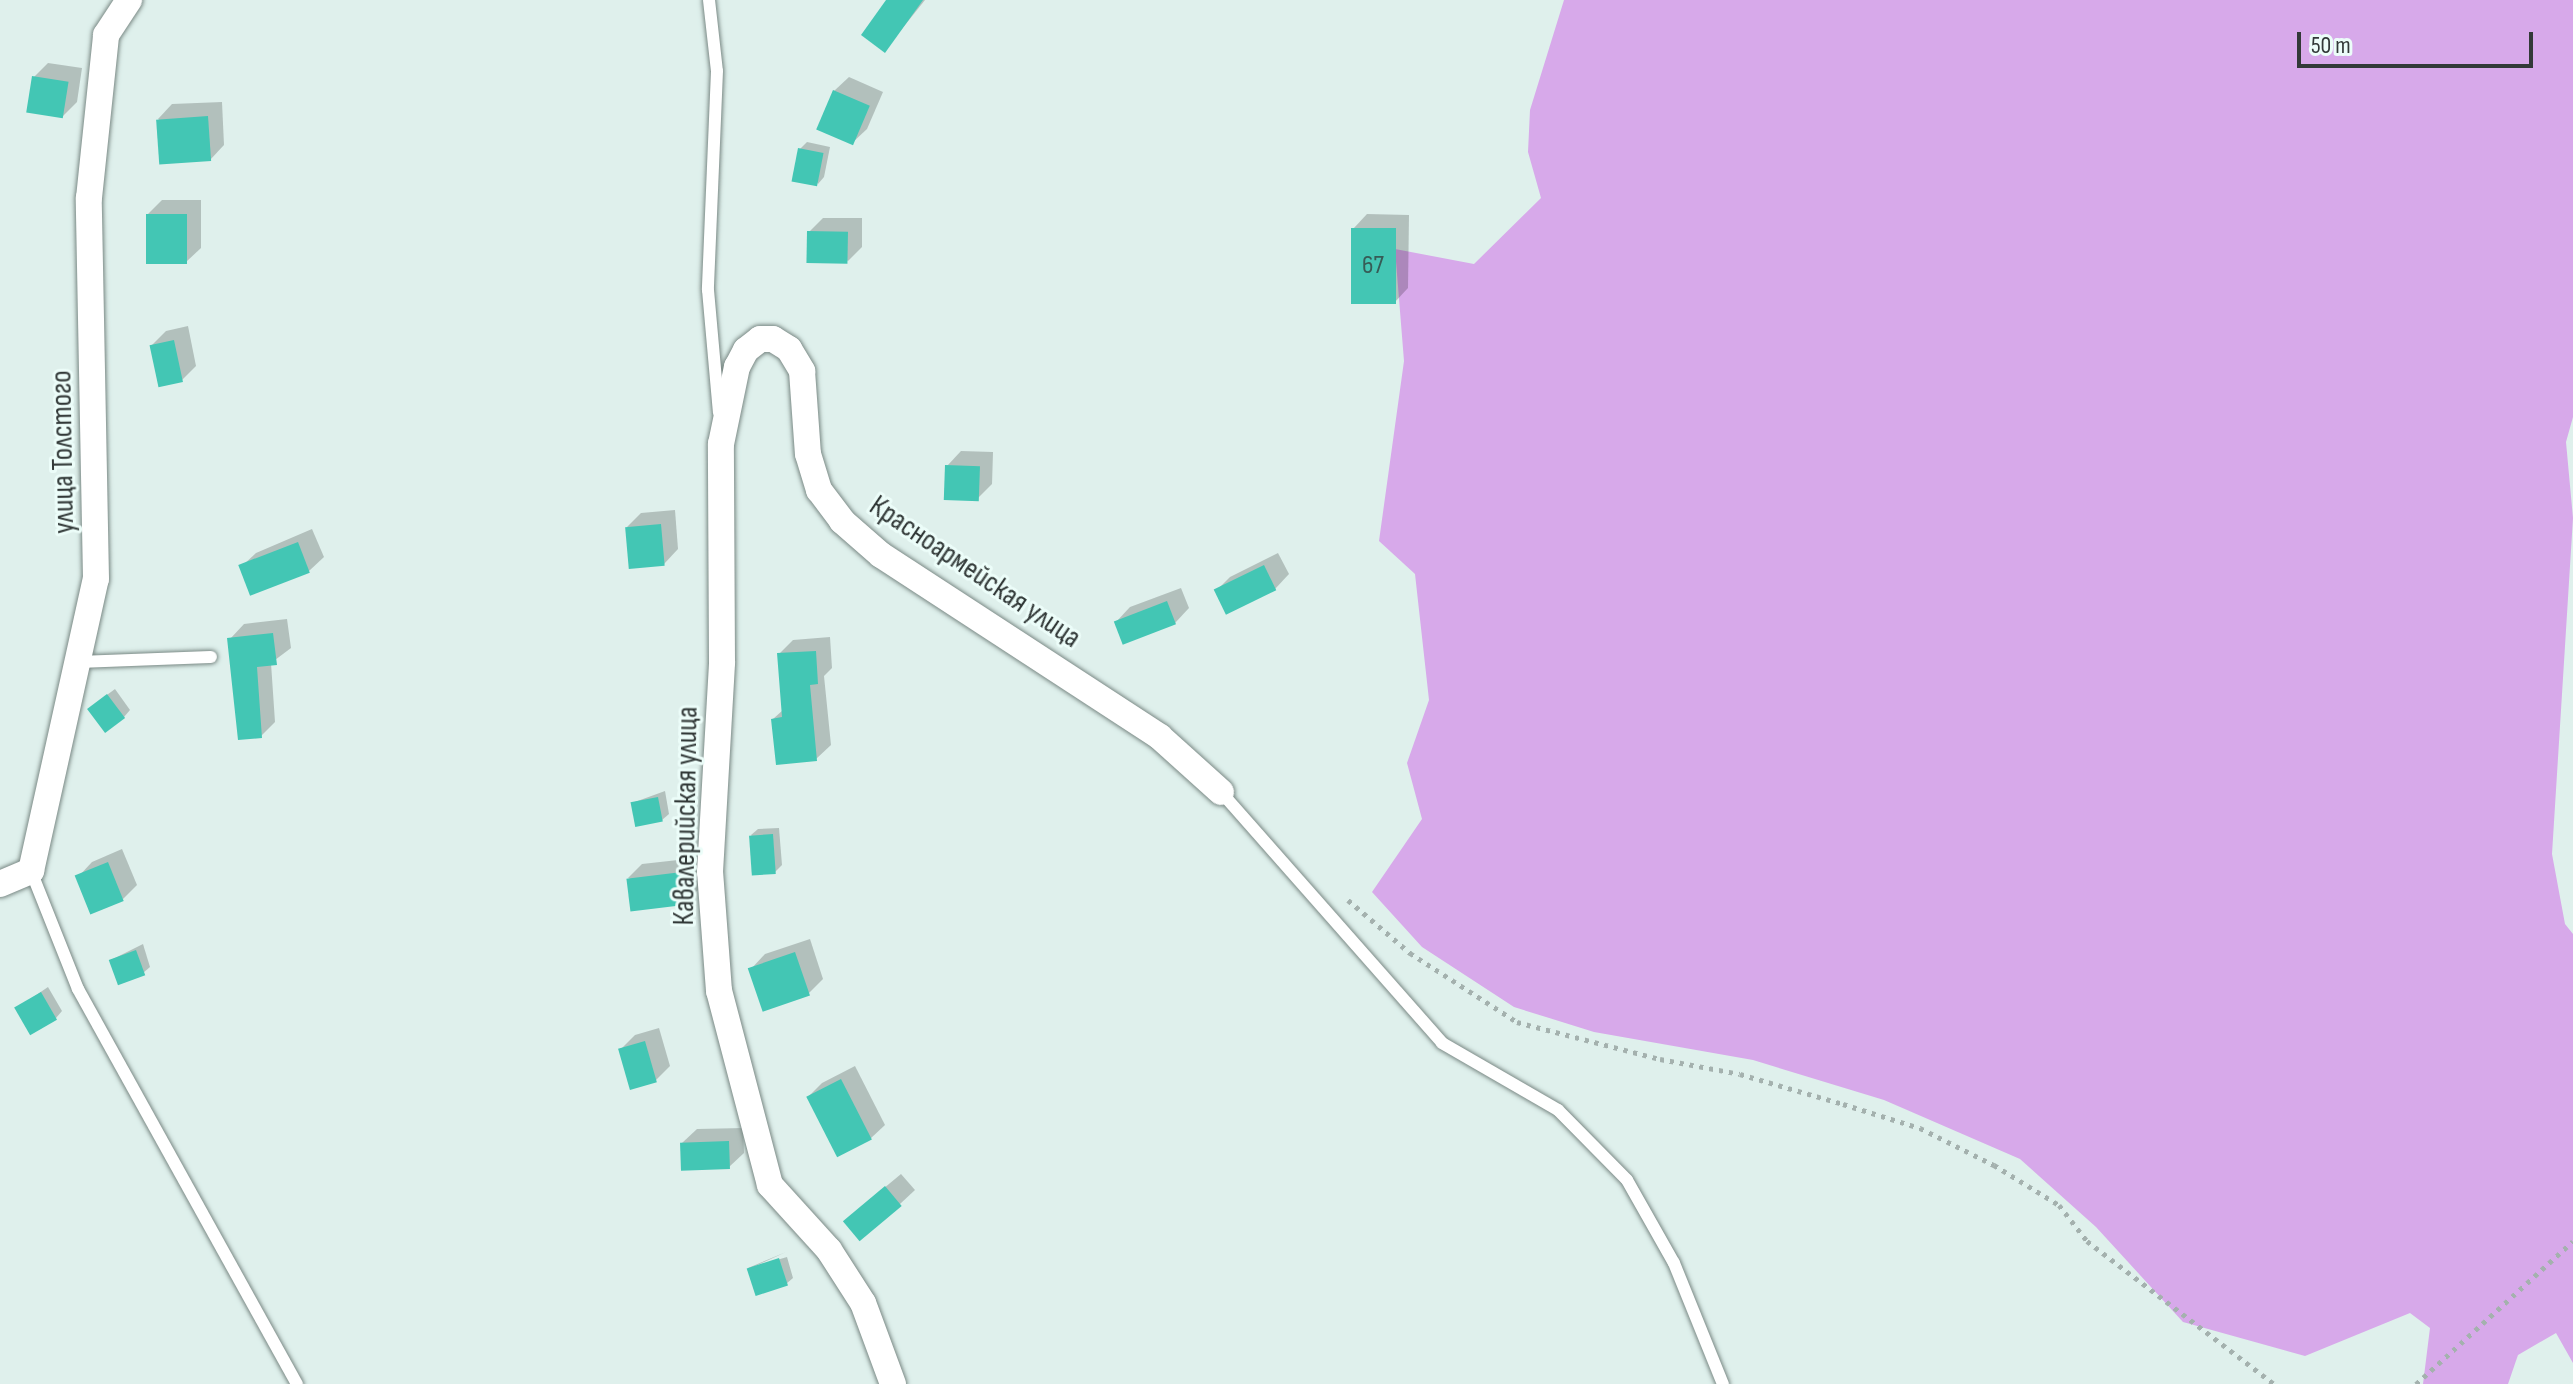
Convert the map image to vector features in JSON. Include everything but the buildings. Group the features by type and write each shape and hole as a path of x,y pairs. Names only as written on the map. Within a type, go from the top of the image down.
{"street":[{"name":"улица Толстого","path":"31,871 96,579 89,198 106,35 129,0"},
{"name":"Красноармейская улица","path":"721,444 737,367 760,339 773,339 789,349 802,371 808,454 819,490 842,521 881,555 1160,737 1221,792"},
{"name":"Кавалерийская улица","path":"721,444 722,662 710,872 719,991 770,1185 829,1250 863,1303 893,1384"},
{"path":"0,884 31,871"}],"lane":[{"path":"709,0 717,71 708,290 721,444"},
{"path":"78,662 211,657"},
{"path":"1221,792 1442,1043 1558,1110 1627,1180 1674,1263 1723,1384"},
{"path":"31,871 78,989 297,1384"}],"path":[{"path":"1339,892 1410,953 1517,1022 1660,1059 1740,1074 1828,1100 1920,1128 1994,1165 2059,1205 2087,1241 2274,1384"},
{"path":"2416,1384 2573,1241"}],"shaded area":[{"path":"1564,0 2573,0 2573,417 2566,442 2573,518 2552,854 2565,924 2573,934 2573,1363 2556,1333 2518,1355 2508,1384 2423,1384 2430,1328 2410,1313 2305,1356 2183,1322 2096,1227 2020,1159 1884,1100 1753,1060 1594,1032 1514,1007 1422,947 1372,892 1422,819 1407,763 1429,700 1415,574 1379,541 1404,361 1395,249 1474,264 1541,198 1528,152 1530,110"}]}
